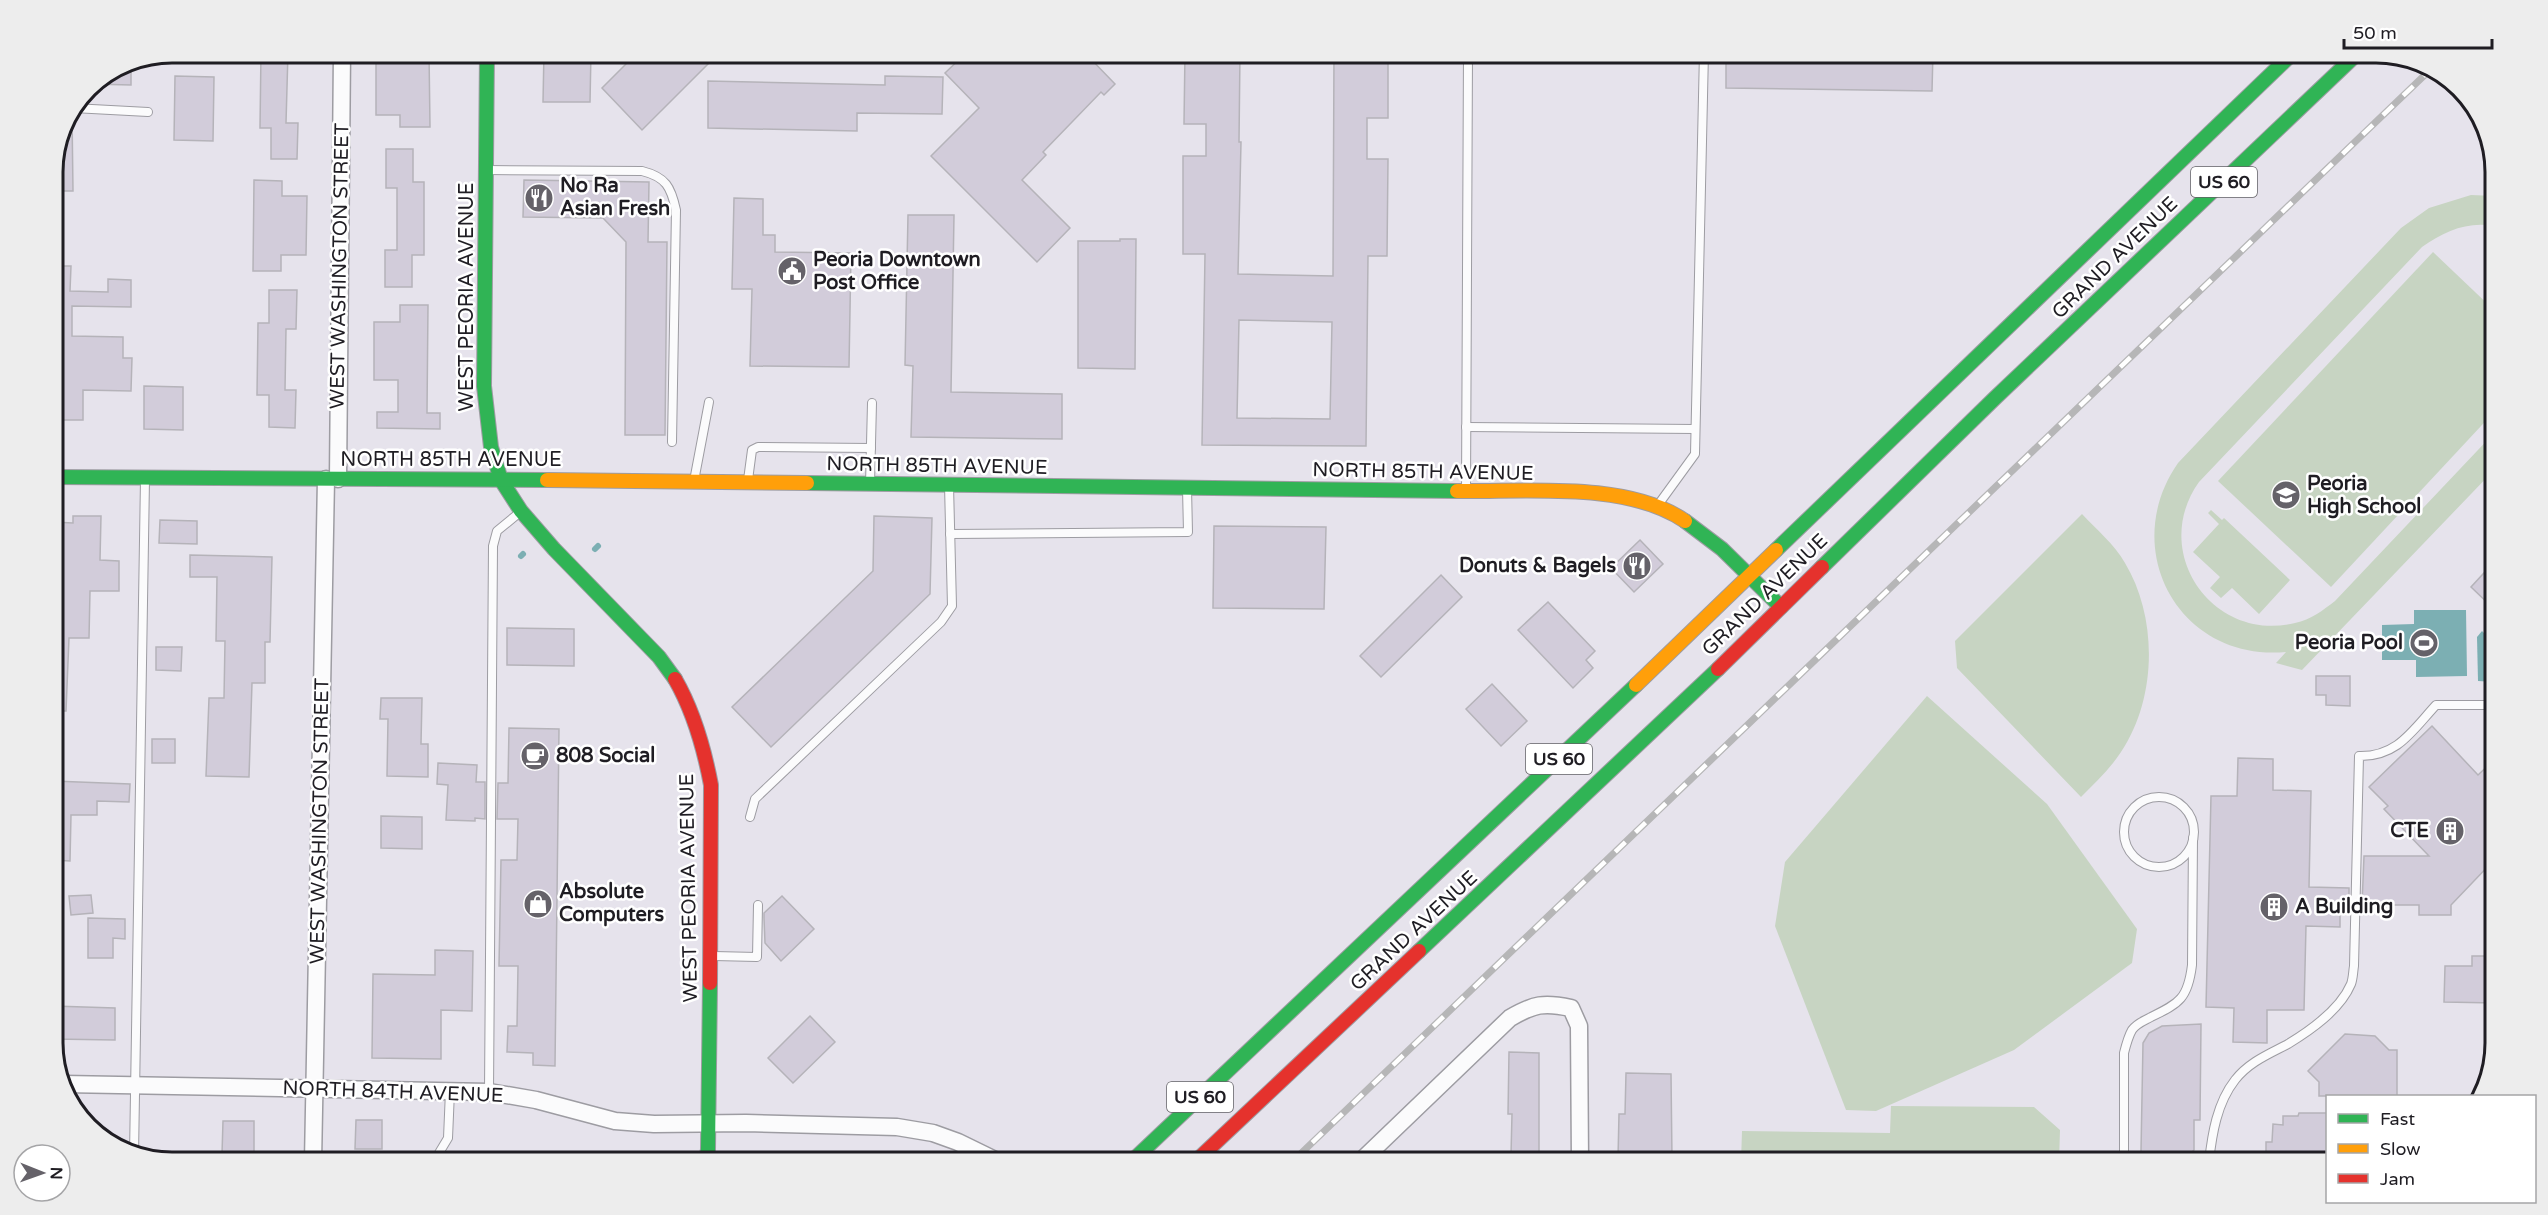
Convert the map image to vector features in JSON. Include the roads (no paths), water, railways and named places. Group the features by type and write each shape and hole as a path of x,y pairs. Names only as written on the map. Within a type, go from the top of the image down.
{"main road":[{"name":"WEST PEORIA AVENUE","path":"487,63 484,386 491,447 501,480 521,511 554,549 659,657 676,680 688,703 706,757 711,788 708,1152"},
{"name":"GRAND AVENUE","path":"1142,1152 1273,1036 1749,576 2065,279 2283,63"},
{"name":"GRAND AVENUE","path":"1205,1152 1297,1060 1781,607 2085,306 2347,63"},
{"name":"NORTH 85TH AVENUE","path":"63,477 1603,493 1623,495 1658,505 1691,522 1726,552 1781,607"}],"street":[{"name":"WEST WASHINGTON STREET","path":"313,1152 342,63"},
{"path":"1370,1152 1510,1018 1530,1006 1550,1004 1571,1008 1579,1026 1580,1152"},
{"name":"NORTH 84TH AVENUE","path":"71,1084 489,1092 536,1100 615,1120 654,1124 897,1126 933,1133 978,1152"}],"lane":[{"path":"1466,492 1468,63"},
{"path":"1658,505 1695,454 1704,63"},
{"path":"83,109 148,112"},
{"path":"486,170 642,171 657,175 668,185 676,210 672,442"},
{"path":"693,482 709,402"},
{"path":"870,484 872,403"},
{"path":"1466,428 1695,429"},
{"path":"748,483 750,457 752,450 758,447 871,448"},
{"path":"134,1145 145,478"},
{"path":"750,817 755,799 941,622 952,606 949,485"},
{"path":"950,534 1188,532 1187,488"},
{"path":"489,1092 493,546 497,531 521,511"},
{"path":"2210,1152 2219,1111 2235,1080 2258,1059 2315,1026 2335,1007 2351,984 2354,966 2359,756 2377,757 2400,743 2436,705 2485,705"},
{"path":"2124,1152 2124,1053 2132,1030 2139,1023 2176,1004 2190,985 2193,838 2190,817 2176,801 2166,798 2145,800 2129,814 2125,825 2127,846 2133,856 2153,866 2163,867 2183,857 2193,838"},
{"path":"710,956 757,957 758,904"},
{"path":"440,1152 448,1138 450,1092"}],"water":[{"name":"Peoria Pool","path":"2414,610 2466,610 2467,676 2416,677 2416,660 2382,660 2382,625 2414,624"},
{"path":"2482,631 2485,634 2485,681 2478,681 2477,637"}],"waterway":[{"path":"595,549 598,546"}],"railway":[{"path":"1302,1152 2425,75"}],"place":[{"name":"No Ra Asian Fresh","path":"539,198"},
{"name":"Peoria Downtown Post Office","path":"792,271"},
{"name":"Peoria High School","path":"2286,495"},
{"name":"Donuts & Bagels","path":"1637,566"},
{"name":"Peoria Pool","path":"2424,643"},
{"name":"808 Social","path":"535,756"},
{"name":"CTE","path":"2450,831"},
{"name":"Absolute Computers","path":"538,904"},
{"name":"A Building","path":"2274,907"}]}
